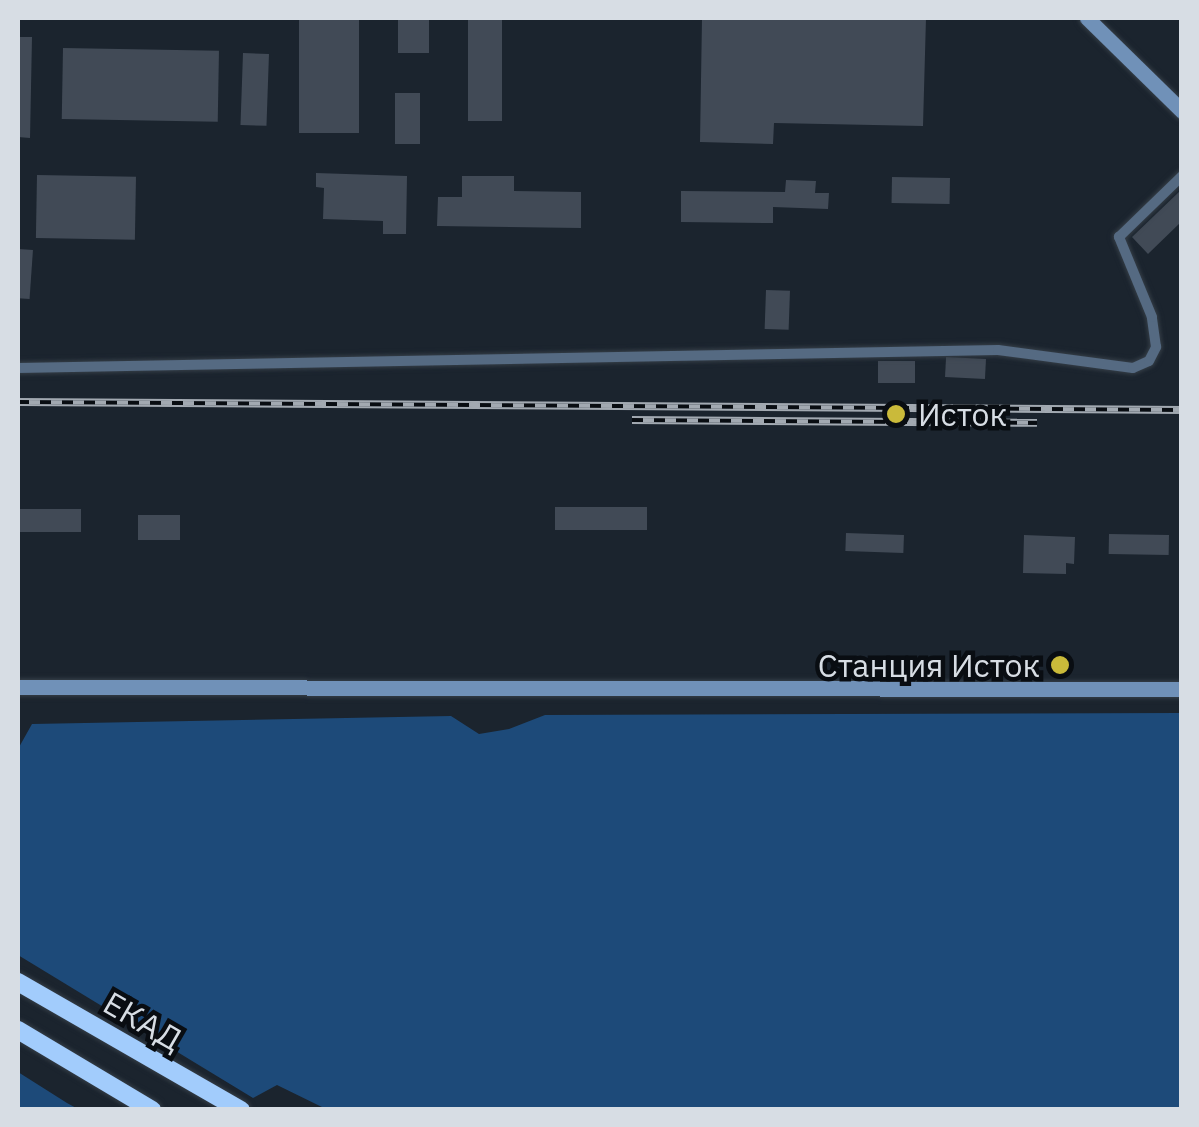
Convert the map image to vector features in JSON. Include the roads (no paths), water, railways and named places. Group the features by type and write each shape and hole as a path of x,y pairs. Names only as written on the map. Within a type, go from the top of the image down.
{"highway":[{"name":"ЕКАД","path":"18,982 241,1110"},
{"path":"18,1030 152,1110"}],"main road":[{"path":"1087,18 1182,111"},
{"path":"18,687 1182,688"}],"street":[{"path":"18,368 988,350 1133,368 1149,360 1156,347 1152,317 1119,237 1182,176"}],"railway":[{"path":"18,402 1182,410"},
{"path":"632,420 1037,423"}],"place":[{"name":"Исток","path":"896,414"},
{"name":"Станция Исток","path":"1060,665"}]}
